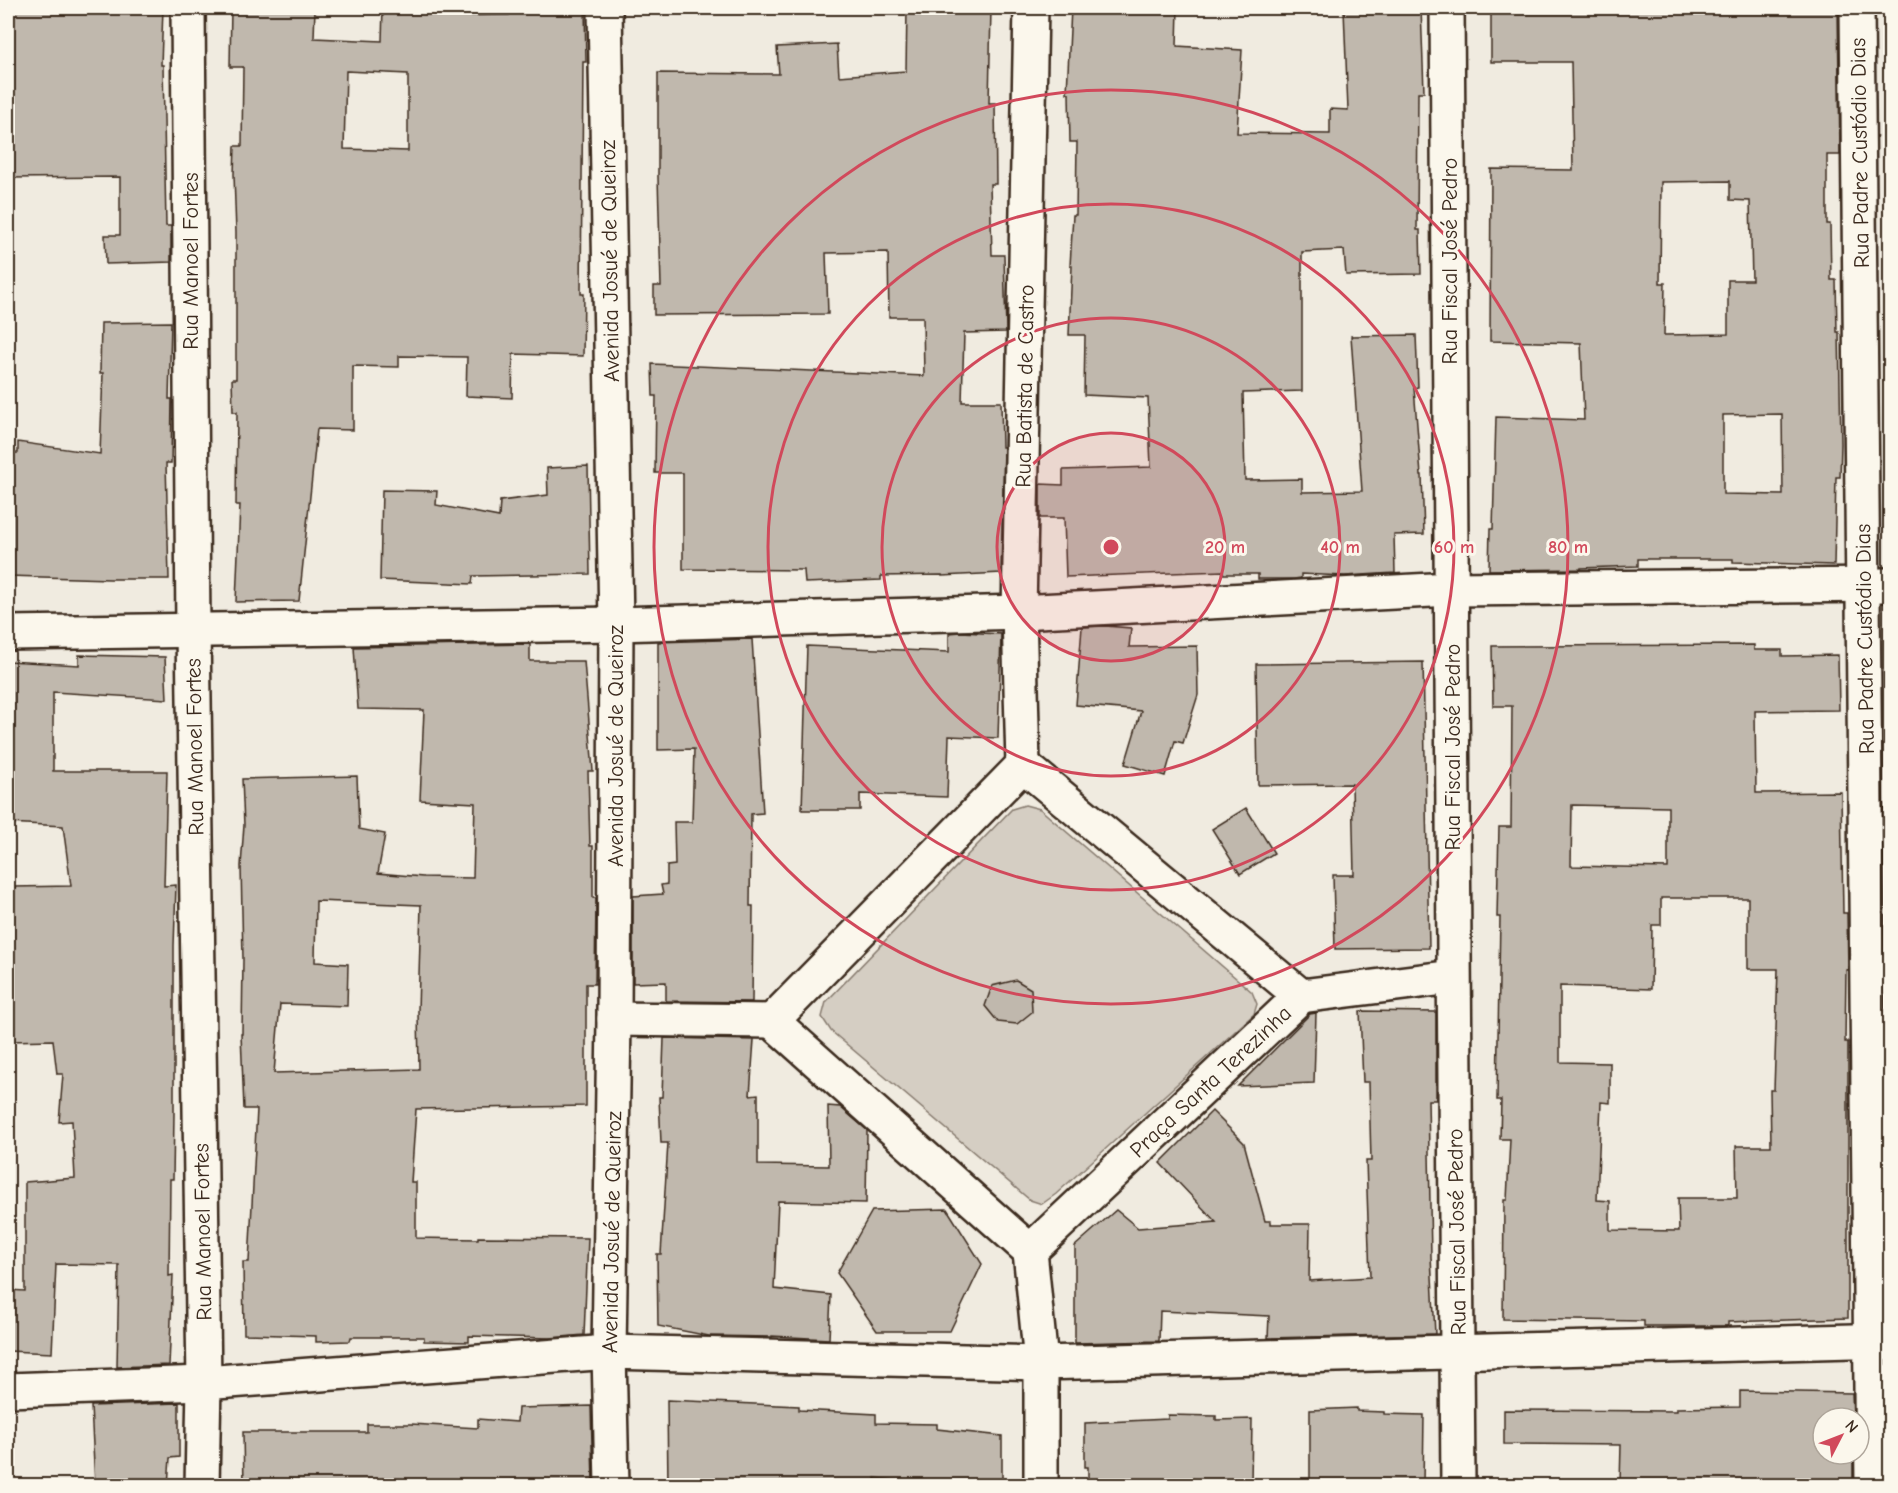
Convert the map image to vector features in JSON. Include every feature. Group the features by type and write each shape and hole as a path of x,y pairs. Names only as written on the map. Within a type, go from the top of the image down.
{"street":[{"name":"Rua Manoel Fortes","path":"188,8 193,631 204,1383 202,1485"},
{"name":"Avenida Josué de Queiroz","path":"605,8 616,624 609,1352 612,1485"},
{"name":"Rua Batista de Castro","path":"1023,765 1019,612 1031,8"},
{"name":"Rua Fiscal José Pedro","path":"1447,8 1458,1485"},
{"name":"Rua Padre Custódio Dias","path":"1857,8 1877,586 1881,1340 1872,1485"},
{"path":"8,633 616,624 1019,612 1451,589 1877,586"},
{"path":"772,1022 1023,765"},
{"name":"Praça Santa Terezinha","path":"1023,765 1301,996 1030,1251"},
{"path":"1301,996 1453,976"},
{"path":"614,1019 772,1022 1030,1251 1041,1363 1041,1485"},
{"path":"8,1390 204,1383 609,1352 1041,1363 1881,1340"}],"shaded area":[{"path":"1025,805 1040,809 1252,992 1257,1004 1254,1014 1056,1194 1042,1204 1030,1200 831,1031 822,1017 826,1002 1012,809"}],"building":[{"path":"8,8 163,8 161,65 163,65 166,226 171,226 171,262 106,264 105,235 120,235 120,177 8,178"},
{"path":"231,8 315,8 314,38 382,41 383,8 442,8 442,16 509,15 509,8 585,8 581,294 584,294 583,356 513,354 512,398 466,396 467,357 399,356 399,367 353,366 353,430 317,429 299,601 236,602 240,505 236,505 237,412 233,412 232,379 236,379 234,174 235,146 242,146 243,67 230,67","holes":["346,71 408,74 408,151 344,149"]},
{"path":"907,8 991,8 989,103 995,103 996,184 990,184 992,255 1004,255 1006,332 964,333 962,402 1001,402 1002,447 1004,447 1001,573 881,576 881,580 805,583 804,570 683,569 683,473 655,473 656,396 653,396 652,364 924,376 923,317 889,317 888,252 826,253 828,314 654,315 654,286 661,286 658,73 779,74 777,47 837,44 839,76 906,71"},
{"path":"1071,8 1178,8 1177,46 1242,50 1237,133 1330,134 1330,109 1348,110 1344,10 1421,8 1424,92 1418,92 1417,230 1420,230 1421,274 1346,275 1344,250 1302,252 1302,391 1243,393 1245,480 1302,479 1302,492 1362,491 1351,336 1416,335 1418,387 1414,388 1422,475 1424,534 1394,535 1395,573 1345,576 1301,574 1301,578 1294,579 1258,579 1258,574 1223,574 1223,571 1066,577 1064,518 1040,518 1040,484 1063,485 1063,470 1151,467 1148,398 1084,395 1085,335 1069,335 1072,266 1070,266 1073,215 1076,215 1077,142 1070,142 1069,93 1067,93"},
{"path":"1671,9 1838,10 1840,155 1827,155 1827,224 1830,224 1831,280 1836,280 1837,332 1839,332 1841,444 1840,477 1836,477 1834,565 1733,562 1733,559 1638,559 1638,566 1489,570 1490,529 1493,529 1496,417 1584,420 1581,343 1490,341 1491,169 1573,170 1571,62 1491,62 1491,12","holes":["1730,181 1730,200 1750,201 1752,280 1728,280 1728,334 1664,335 1665,283 1660,283 1661,182","1782,414 1783,495 1723,494 1723,415"]},
{"path":"171,322 169,399 172,399 171,463 166,463 169,579 8,576 8,453 18,453 18,442 100,454 103,373 100,373 101,323"},
{"path":"588,466 590,574 473,576 472,584 380,580 382,490 437,491 436,505 499,517 500,501 548,495 547,468"},
{"path":"1082,627 1131,628 1129,647 1197,646 1198,695 1183,743 1175,741 1165,776 1125,764 1141,711 1076,705"},
{"path":"949,633 1001,634 998,738 949,736 947,797 860,794 860,810 802,810 807,646 949,652"},
{"path":"752,639 763,813 751,814 752,1002 666,1001 666,982 633,983 633,896 663,894 661,885 667,884 667,866 675,865 674,822 692,822 694,749 658,750 658,642"},
{"path":"530,644 530,661 584,661 593,771 588,771 590,846 593,846 593,898 596,898 595,984 586,984 586,1106 416,1109 411,1182 416,1182 416,1238 588,1238 584,1335 550,1338 469,1336 469,1342 424,1341 424,1337 351,1337 350,1341 316,1342 316,1336 244,1334 243,1262 249,1262 257,1109 244,1109 241,1034 243,959 241,866 244,825 242,779 357,776 359,829 385,834 378,873 473,878 475,803 420,800 424,710 358,709 354,647","holes":["316,901 421,905 419,1069 274,1073 280,1004 347,1006 348,964 315,962"]},
{"path":"1754,645 1754,650 1782,650 1782,656 1838,655 1839,710 1755,711 1756,793 1841,792 1843,913 1847,913 1848,970 1846,970 1845,1042 1848,1042 1848,1318 1728,1322 1728,1326 1644,1326 1644,1321 1503,1319 1504,1200 1507,1200 1510,1139 1500,1139 1501,1100 1497,1100 1500,917 1497,917 1499,827 1511,827 1512,706 1493,706 1492,646","holes":["1572,805 1668,807 1668,868 1571,866","1661,898 1748,898 1748,969 1778,969 1774,1090 1770,1090 1771,1146 1736,1146 1737,1198 1678,1198 1679,1231 1610,1230 1610,1201 1597,1200 1601,1102 1610,1103 1610,1063 1560,1062 1560,986 1651,989 1652,925 1661,925"]},
{"path":"79,655 165,657 167,699 53,692 53,771 167,771 164,886 176,885 173,1179 170,1179 169,1276 173,1275 169,1365 117,1367 119,1265 56,1264 52,1353 8,1351 8,1290 25,1291 25,1182 75,1178 72,1121 59,1122 63,1074 57,1074 53,1040 8,1041 13,887 71,886 63,826 8,823 8,661 79,665"},
{"path":"1423,662 1429,948 1335,949 1333,875 1354,875 1352,784 1258,785 1256,664"},
{"path":"1246,808 1274,853 1240,874 1212,829"},
{"path":"1016,980 1031,989 1032,1012 1017,1024 998,1022 985,1006 992,986"},
{"path":"1360,1011 1436,1012 1436,1100 1428,1100 1435,1334 1268,1338 1269,1316 1160,1311 1159,1341 1075,1343 1075,1246 1116,1210 1138,1228 1216,1222 1160,1163 1212,1111 1244,1143 1265,1221 1271,1221 1271,1224 1310,1224 1309,1281 1370,1277 1366,1161 1371,1161 1369,1082 1363,1082"},
{"path":"1316,1013 1314,1083 1238,1086 1310,1014"},
{"path":"664,1038 754,1040 750,1095 758,1094 758,1165 829,1166 828,1106 840,1107 867,1130 866,1203 778,1201 774,1289 831,1295 829,1339 709,1336 658,1326 657,1254 661,1254 668,1143 661,1143 659,1097 662,1097"},
{"path":"947,1209 982,1264 950,1331 877,1331 837,1273 872,1211"},
{"path":"1740,1391 1852,1393 1853,1406 1811,1406 1811,1466 1853,1466 1853,1485 1620,1484 1621,1445 1504,1444 1504,1410 1677,1411 1677,1408 1740,1407"},
{"path":"667,1400 799,1406 799,1410 876,1414 876,1423 937,1424 937,1429 1002,1436 1002,1485 937,1481 937,1484 875,1478 875,1485 668,1485"},
{"path":"179,1403 179,1457 170,1458 168,1485 95,1485 91,1406"},
{"path":"591,1406 593,1485 512,1480 512,1485 244,1485 243,1432 367,1432 367,1424 478,1428 478,1419 517,1422 518,1408"},
{"path":"1357,1408 1357,1411 1384,1412 1384,1414 1424,1415 1423,1485 1310,1485 1310,1410"},
{"path":"1168,1415 1216,1416 1216,1420 1252,1419 1251,1484 1088,1485 1088,1467 1085,1467 1085,1423 1168,1419"}]}
